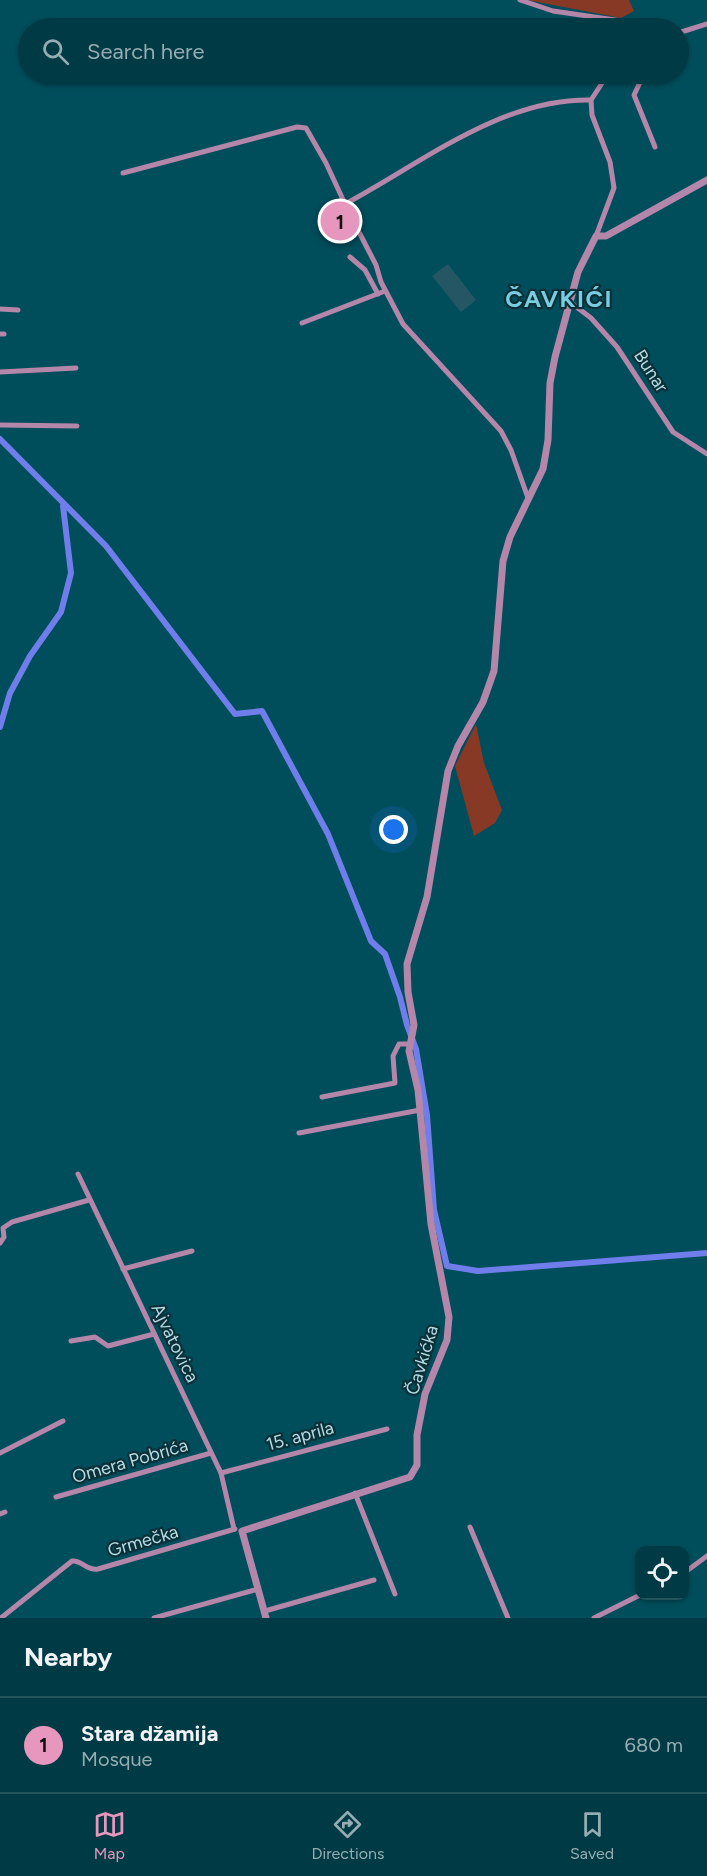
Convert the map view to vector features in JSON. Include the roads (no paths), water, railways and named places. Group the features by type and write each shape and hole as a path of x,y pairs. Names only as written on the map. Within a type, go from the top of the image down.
{"street":[{"path":"520,0 546,9 603,18"},
{"path":"689,30 707,24"},
{"path":"322,1097 396,1083 393,1052 399,1044 410,1042 413,1031 407,964 427,897 444,786 452,759 483,702 494,671 503,561 510,537 546,455 550,383 570,302 578,272 596,236 614,188 610,162 592,115 591,100 601,84"},
{"path":"639,84 634,95 655,147"},
{"path":"345,204 432,153 507,114 549,104 591,100"},
{"path":"123,173 302,126 308,130 345,204 348,218 365,244 403,324 501,431 511,450 528,498"},
{"path":"596,236 606,236 707,180"},
{"path":"350,257 365,270 378,294"},
{"path":"302,323 386,291"},
{"name":"Bunar","path":"570,302 591,318 617,347 674,432 704,448 707,454"},
{"path":"0,309 18,310"},
{"path":"0,372 76,368"},
{"path":"0,425 77,426"},
{"name":"Čavkićka","path":"238,1530 414,1474 426,1394 447,1340 447,1304 431,1224 420,1110 410,1042"},
{"path":"299,1133 420,1110"},
{"name":"Ajvatovica","path":"78,1174 220,1473 265,1615"},
{"path":"0,1243 5,1225 89,1200"},
{"path":"123,1269 192,1251"},
{"path":"71,1341 95,1337 110,1346 154,1334"},
{"path":"0,1453 63,1421"},
{"name":"15. aprila","path":"220,1473 387,1429"},
{"name":"Omera Pobrića","path":"56,1497 211,1453"},
{"path":"355,1493 395,1594"},
{"path":"470,1527 508,1618"},
{"name":"Grmečka","path":"1,1618 72,1561 77,1561 90,1569 98,1569 238,1530"},
{"path":"689,1569 707,1556"},
{"path":"265,1615 374,1580"},
{"path":"154,1618 258,1589"},
{"path":"594,1618 635,1597"}],"waterway":[{"path":"0,439 106,546 235,714 262,711 328,834 371,941 385,954 400,997 416,1049 427,1115 434,1210 447,1266 478,1271 707,1253"},
{"path":"0,727 10,693 30,656 61,612 71,573 63,506"}],"place":[{"name":"Stara džamija","path":"340,221"}],"district":[{"name":"ČAVKIĆI","path":"559,299"}]}
